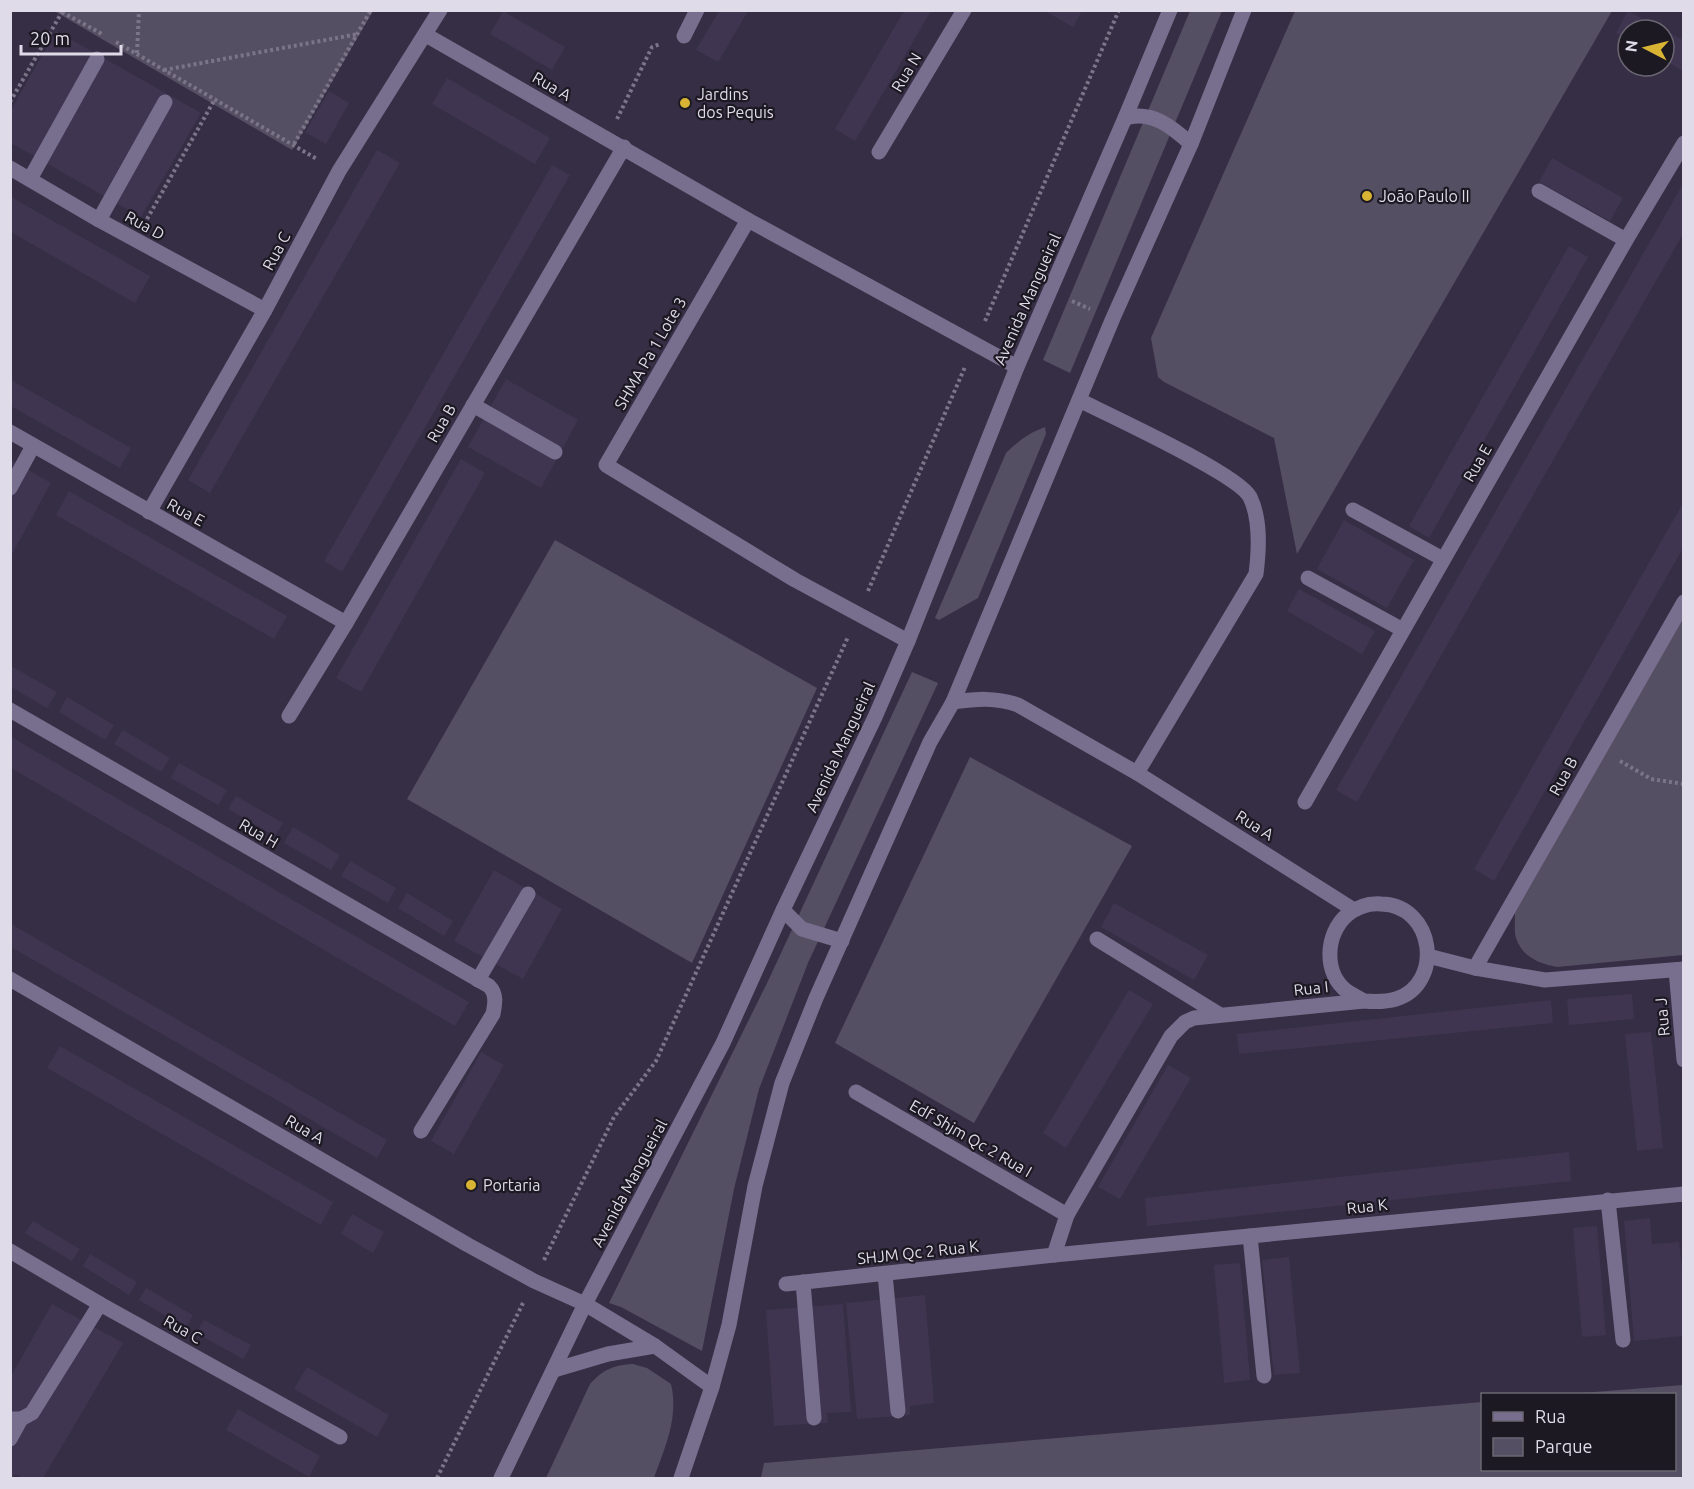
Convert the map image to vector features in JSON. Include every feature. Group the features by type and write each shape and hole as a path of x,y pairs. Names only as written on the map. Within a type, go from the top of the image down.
{"street":[{"name":"Rua C","path":"149,512 265,310 339,171 440,10"},
{"path":"684,36 697,10"},
{"name":"Rua N","path":"879,152 964,10"},
{"name":"Avenida Mangueiral","path":"501,1479 585,1304 723,1043 783,910 875,717 908,641 1017,367 1170,10"},
{"path":"681,1479 712,1387 729,1325 755,1186 782,1083 816,998 930,742 952,702 1113,318 1191,144 1244,10"},
{"name":"Rua A","path":"426,34 748,220"},
{"path":"30,179 97,59"},
{"path":"99,220 165,102"},
{"path":"1125,118 1136,115 1157,119 1168,124 1191,144"},
{"name":"Rua E","path":"1305,802 1683,143"},
{"name":"Rua B","path":"289,716 346,623 624,147"},
{"name":"Rua D","path":"10,168 99,220 265,310"},
{"path":"1539,191 1626,240"},
{"path":"748,220 1017,367"},
{"name":"SHMA Pa 1 Lote 3","path":"748,220 606,465 795,580 908,641"},
{"path":"1079,400 1175,448 1238,485 1249,496 1257,525 1256,574 1137,773"},
{"path":"473,405 555,452"},
{"name":"Rua E","path":"10,432 346,623"},
{"path":"10,488 33,446"},
{"path":"1353,510 1443,559"},
{"path":"1308,578 1403,630"},
{"name":"Rua B","path":"1475,968 1683,602"},
{"name":"Rua A","path":"952,702 992,699 1018,705 1137,773 1354,910"},
{"name":"Rua H","path":"10,710 484,983"},
{"path":"422,1131 493,1014 495,999 493,991 484,983 528,894"},
{"path":"1365,1001 1347,991 1335,975 1329,954 1333,934 1341,920 1354,910 1371,903 1388,904 1405,910 1418,922 1426,939 1428,956 1475,968 1545,980 1680,970"},
{"path":"783,910 802,929 842,941"},
{"path":"1097,939 1220,1015"},
{"name":"Rua I","path":"1054,1255 1067,1215 1171,1036 1185,1022 1194,1018 1220,1015 1365,1001 1382,1002 1399,998 1413,988 1424,974 1428,956"},
{"name":"Rua J","path":"1680,970 1683,1060"},
{"name":"Rua A","path":"10,979 458,1239 534,1281 585,1304 655,1346 712,1387"},
{"name":"Edf Shjm Qc 2 Rua I","path":"856,1092 1067,1215"},
{"name":"Rua K","path":"1054,1255 1683,1194"},
{"path":"1608,1200 1623,1340"},
{"path":"1250,1236 1264,1376"},
{"name":"Rua C","path":"10,1251 100,1304 339,1437"},
{"name":"SHJM Qc 2 Rua K","path":"786,1284 1054,1255"},
{"path":"885,1274 897,1411"},
{"path":"803,1282 814,1418"},
{"path":"10,1438 16,1419 32,1413 100,1304"},
{"path":"554,1370 608,1354 655,1346"}],"path":[{"path":"137,53 139,10"},
{"path":"294,144 371,10"},
{"path":"437,1479 614,1118 656,1060 858,614 1119,10"},
{"path":"10,102 61,11 339,171"},
{"path":"164,70 358,34"},
{"path":"608,138 652,47 684,36"},
{"path":"142,228 215,99"},
{"path":"1050,292 1113,318"},
{"path":"1598,749 1652,778 1683,784"}],"shaded area":[{"path":"503,11 565,47 552,70 490,34"},
{"path":"719,11 748,11 718,62 696,50"},
{"path":"904,11 931,11 855,141 835,129"},
{"path":"1045,11 1082,11 1073,27"},
{"path":"1628,11 1641,18 1624,18"},
{"path":"56,31 201,113 141,217 11,143 11,110"},
{"path":"1676,36 1683,40 1683,71 1676,67"},
{"path":"447,78 550,138 535,164 432,104"},
{"path":"329,91 349,103 326,144 305,132"},
{"path":"377,150 400,163 210,493 188,480"},
{"path":"1552,158 1623,198 1610,221 1539,182"},
{"path":"552,165 570,175 342,572 324,561"},
{"path":"1683,184 1683,234 1357,802 1336,790"},
{"path":"11,197 150,276 135,303 11,232"},
{"path":"1569,246 1588,257 1429,538 1409,526"},
{"path":"506,379 578,420 541,488 468,447"},
{"path":"11,380 131,448 120,468 11,406"},
{"path":"461,459 485,473 361,692 336,678"},
{"path":"11,460 51,483 12,554 11,553"},
{"path":"69,491 287,616 274,639 56,515"},
{"path":"1683,503 1683,548 1494,881 1474,869"},
{"path":"1344,520 1414,560 1387,608 1317,569"},
{"path":"1299,589 1375,631 1362,654 1287,611"},
{"path":"11,666 57,692 47,708 11,687"},
{"path":"67,697 114,725 105,740 59,712"},
{"path":"123,730 170,758 161,772 114,744"},
{"path":"11,737 469,1002 455,1026 11,768"},
{"path":"179,763 227,790 218,805 171,778"},
{"path":"236,796 283,823 275,836 228,809"},
{"path":"293,827 340,855 331,870 284,843"},
{"path":"350,861 396,888 388,903 341,876"},
{"path":"494,870 562,909 523,979 454,941"},
{"path":"407,893 453,921 444,936 398,908"},
{"path":"1114,903 1208,955 1194,980 1101,927"},
{"path":"11,924 387,1140 377,1158 11,947"},
{"path":"1129,990 1153,1004 1066,1148 1043,1133"},
{"path":"1632,994 1634,1019 1569,1025 1567,999"},
{"path":"1551,1000 1553,1023 1239,1054 1237,1034"},
{"path":"1651,1032 1663,1148 1637,1151 1625,1034"},
{"path":"60,1046 333,1202 321,1225 47,1068"},
{"path":"481,1052 504,1065 454,1154 431,1141"},
{"path":"1168,1065 1191,1078 1120,1199 1098,1187"},
{"path":"1569,1152 1571,1181 1147,1226 1145,1198"},
{"path":"352,1214 384,1232 373,1253 341,1234"},
{"path":"1650,1218 1652,1244 1679,1242 1684,1285 1683,1336 1634,1341 1624,1221"},
{"path":"33,1221 80,1249 72,1261 25,1233"},
{"path":"1597,1226 1606,1335 1582,1337 1573,1228"},
{"path":"90,1254 137,1282 129,1295 83,1266"},
{"path":"1289,1257 1300,1373 1274,1375 1262,1260"},
{"path":"1240,1263 1250,1380 1224,1383 1214,1265"},
{"path":"146,1288 193,1315 186,1328 139,1300"},
{"path":"925,1295 934,1403 910,1406 910,1415 857,1419 846,1303"},
{"path":"52,1304 123,1343 43,1478 23,1478 15,1474 11,1478 11,1376"},
{"path":"843,1304 851,1412 827,1413 828,1423 774,1426 766,1310"},
{"path":"204,1320 251,1345 243,1359 196,1333"},
{"path":"307,1367 389,1415 377,1437 294,1389"},
{"path":"238,1409 320,1456 309,1477 226,1430"}],"green space":[{"path":"54,11 373,11 292,150"},
{"path":"1190,11 1222,11 1070,373 1043,360"},
{"name":"João Paulo II","path":"1295,11 1612,11 1297,554 1274,438 1164,382 1158,377 1151,338"},
{"path":"1045,427 1046,434 978,598 939,620 935,618 1006,453 1024,438"},
{"path":"555,540 817,688 692,963 407,799"},
{"path":"1683,617 1683,955 1557,967 1538,962 1527,955 1519,945 1515,932 1515,913"},
{"path":"912,672 938,683 808,963 759,1089 734,1189 702,1351 621,1307 609,1303 768,981"},
{"path":"970,757 1132,846 974,1123 835,1043"},
{"path":"633,1364 647,1368 671,1384 672,1421 654,1478 546,1478 590,1384 609,1369"},
{"path":"1683,1385 1683,1478 761,1478 764,1463 1481,1402 1481,1471 1676,1471 1676,1393 1582,1393"}],"place":[{"name":"Jardins dos Pequis","path":"685,103"},
{"name":"João Paulo II","path":"1367,196"},
{"name":"Portaria","path":"471,1185"}]}
